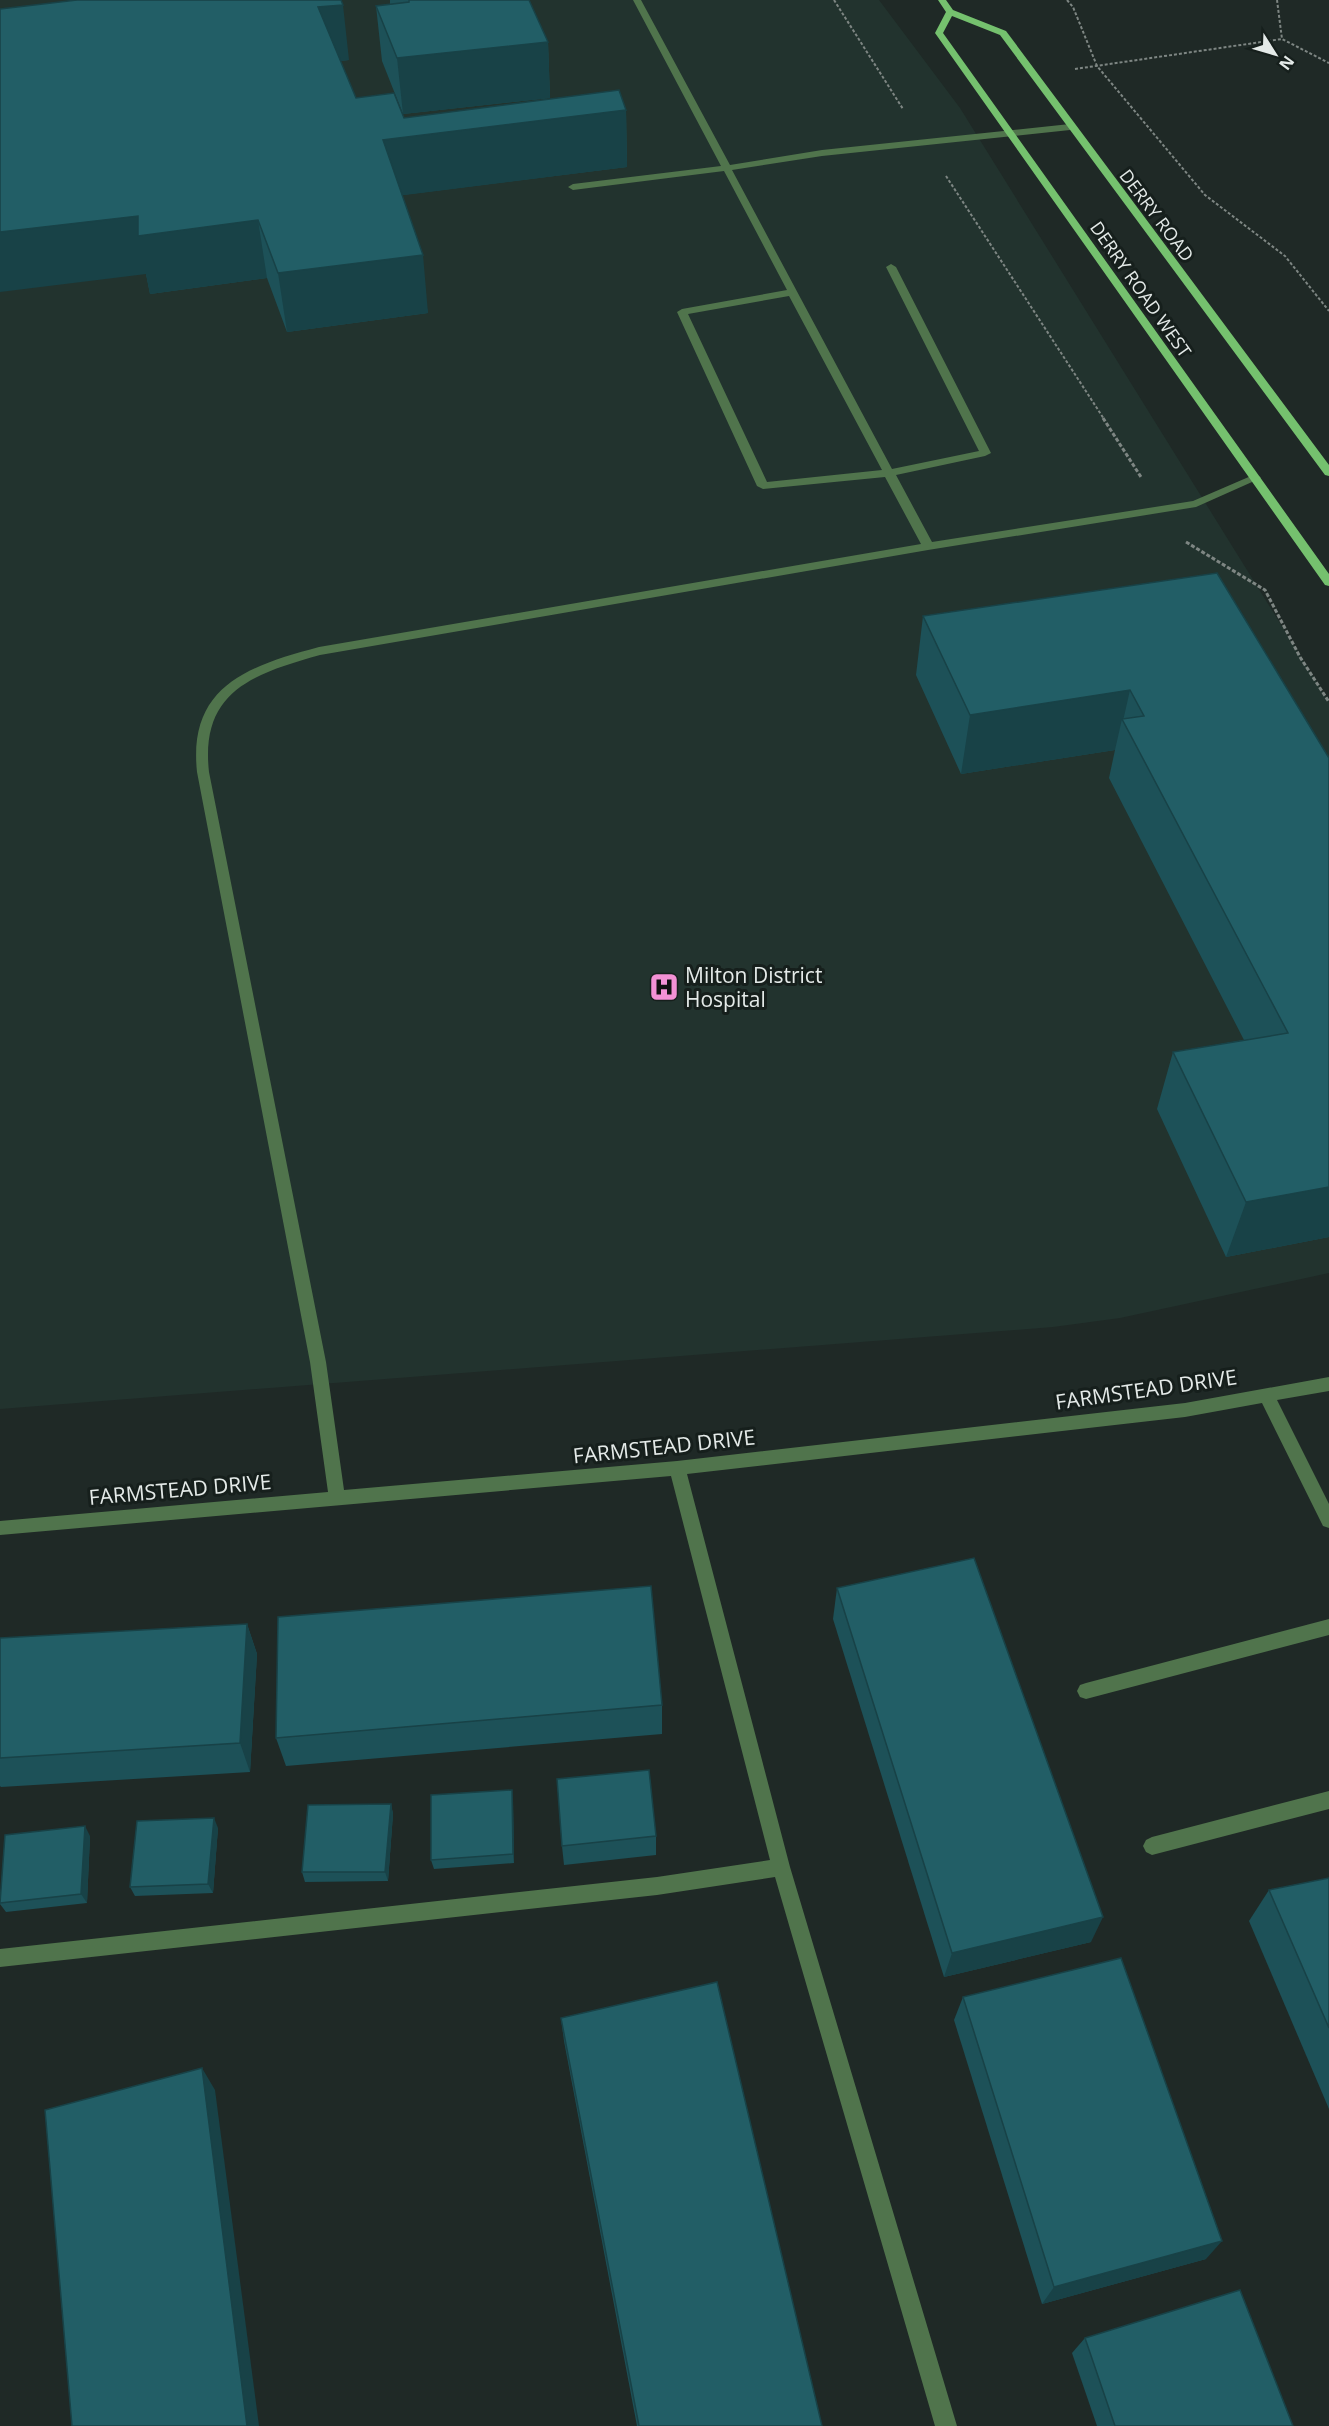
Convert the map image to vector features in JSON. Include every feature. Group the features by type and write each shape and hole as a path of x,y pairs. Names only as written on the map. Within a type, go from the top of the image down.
{"main road":[{"path":"942,0 950,12"},
{"name":"DERRY ROAD","path":"950,12 1003,33 1070,127 1329,473"},
{"name":"DERRY ROAD WEST","path":"950,12 939,33 1329,582"}],"street":[{"path":"637,0 928,546"},
{"path":"573,187 727,168 822,153 1070,127"},
{"path":"793,292 682,312 763,486 889,473 985,453 891,267"},
{"path":"337,1498 316,1350 203,772 201,750 206,720 212,708 243,681 272,665 319,651 928,546 1197,504 1255,478"},
{"name":"FARMSTEAD DRIVE","path":"0,1528 677,1468 1185,1410 1329,1384"},
{"path":"1266,1395 1329,1521"},
{"path":"677,1468 782,1868 946,2426"},
{"path":"1086,1691 1329,1627"},
{"path":"1152,1846 1329,1800"},
{"path":"0,1958 657,1886 782,1868"}],"path":[{"path":"834,0 1182,539 1264,590 1300,657 1329,702"},
{"path":"1068,0 1073,7 1096,66 1205,195 1285,256 1329,311"},
{"path":"1277,0 1282,39"},
{"path":"1032,75 1282,39 1329,63"}],"shaded area":[{"name":"Milton District Hospital","path":"0,0 879,0 960,108 1329,702 1329,1273 1120,1318 1053,1327 0,1409"}],"building":[{"path":"77,0 341,0 343,5 318,7 356,98 394,93 404,118 619,90 626,110 383,140 423,255 278,273 258,220 138,236 138,216 0,232 0,9"},
{"path":"409,0 529,0 548,42 397,58 376,6 409,2"},
{"path":"1217,573 1329,758 1329,1187 1246,1202 1173,1052 1288,1033 1122,719 1144,716 1130,690 970,715 923,616"},
{"path":"974,1558 1103,1917 952,1953 837,1588"},
{"path":"651,1586 662,1705 276,1738 278,1617"},
{"path":"247,1624 240,1743 0,1758 0,1638"},
{"path":"649,1770 656,1836 562,1846 557,1779"},
{"path":"512,1790 513,1854 431,1860 431,1795"},
{"path":"391,1804 385,1872 302,1872 308,1805"},
{"path":"214,1818 208,1884 130,1887 137,1821"},
{"path":"85,1826 81,1894 0,1903 5,1835"},
{"path":"1329,1878 1329,2028 1269,1890"},
{"path":"1121,1958 1222,2241 1054,2287 963,1997"},
{"path":"717,1982 822,2426 639,2426 561,2018"},
{"path":"202,2068 247,2426 72,2426 45,2110"},
{"path":"1240,2290 1293,2426 1115,2426 1085,2338"}],"place":[{"name":"Milton District Hospital","path":"664,987"}]}
